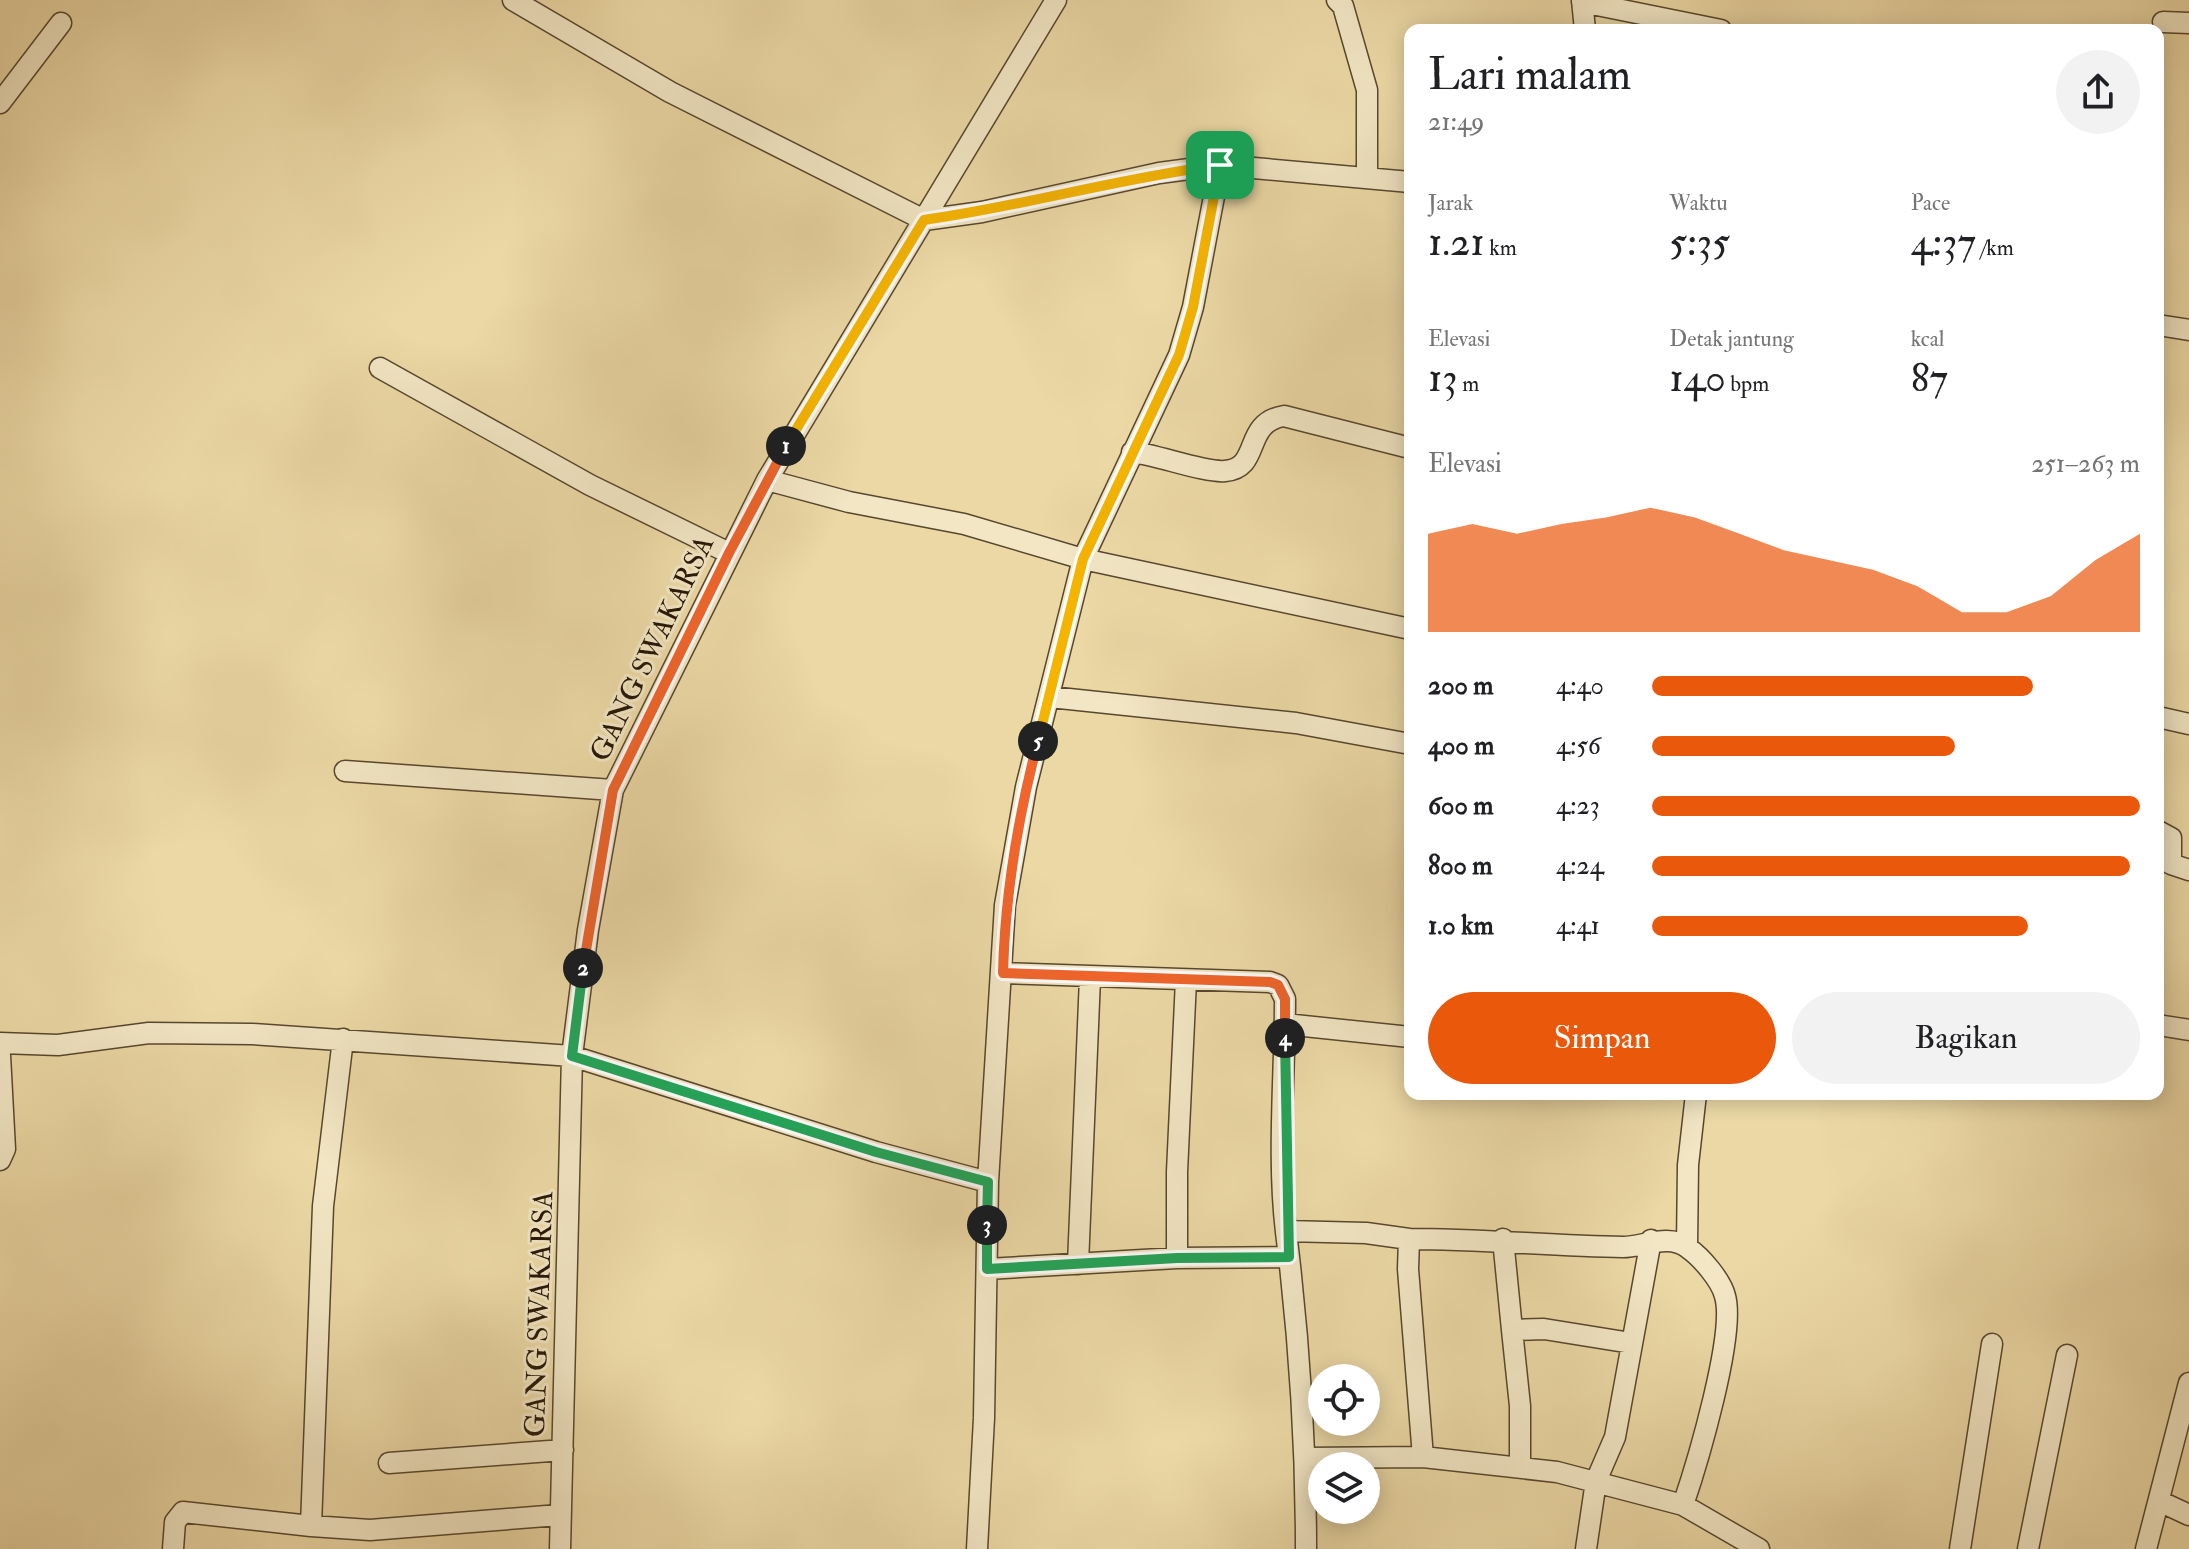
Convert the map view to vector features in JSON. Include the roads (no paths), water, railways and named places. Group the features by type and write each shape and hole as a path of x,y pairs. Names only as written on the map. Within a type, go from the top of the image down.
{"street":[{"path":"513,0 670,92 924,220 982,212 1159,173 1220,165 1404,181"},
{"name":"GANG SWAKARSA","path":"560,1549 572,1056 588,930 613,790 767,480 1056,0"},
{"path":"1337,0 1343,6 1366,81 1367,178"},
{"path":"1584,24 1582,1 1692,24"},
{"path":"2163,22 2189,23"},
{"path":"0,103 61,23"},
{"path":"977,1549 988,1182 1005,905 1026,787 1083,559 1179,355 1193,307 1220,165"},
{"path":"2164,326 2189,330"},
{"path":"380,368 590,485 729,553"},
{"path":"1132,452 1223,472 1238,468 1249,457 1258,429 1267,418 1284,416 1404,446"},
{"path":"767,480 849,502 964,524 1083,559 1404,628"},
{"path":"1050,697 1296,723 1404,743"},
{"path":"2164,718 2189,724"},
{"path":"345,771 613,790"},
{"path":"2164,834 2171,838 2171,864 2189,870"},
{"path":"1003,973 1278,985 1285,999 1286,1231 1295,1290 1305,1458 1306,1549"},
{"path":"1078,1264 1090,978"},
{"path":"1177,1258 1177,1172 1186,980"},
{"path":"1285,1024 1404,1036"},
{"path":"2164,1026 2189,1030"},
{"path":"0,1043 58,1045 149,1033 343,1039 572,1056 876,1152 988,1182"},
{"path":"311,1526 323,1206 343,1039"},
{"path":"0,1055 5,1149 0,1160"},
{"path":"1687,1246 1688,1165 1695,1100"},
{"path":"1286,1231 1628,1247 1651,1240 1687,1246 1717,1279 1725,1294 1727,1309 1721,1357 1700,1457 1683,1505"},
{"path":"1409,1239 1408,1269 1423,1457"},
{"path":"1503,1239 1520,1406 1520,1466"},
{"path":"1586,1549 1596,1481 1615,1437 1651,1240"},
{"path":"987,1269 1177,1258 1289,1257"},
{"path":"1512,1330 1544,1329 1631,1343"},
{"path":"1960,1549 1992,1344"},
{"path":"2028,1549 2067,1355"},
{"path":"2146,1549 2189,1383"},
{"path":"389,1463 563,1450"},
{"path":"1305,1458 1423,1457 1465,1464 1520,1466 1596,1481 1683,1505 1729,1541 1759,1549"},
{"path":"2159,1501 2189,1515"},
{"path":"173,1549 175,1522 183,1512 370,1530 559,1515"}]}
